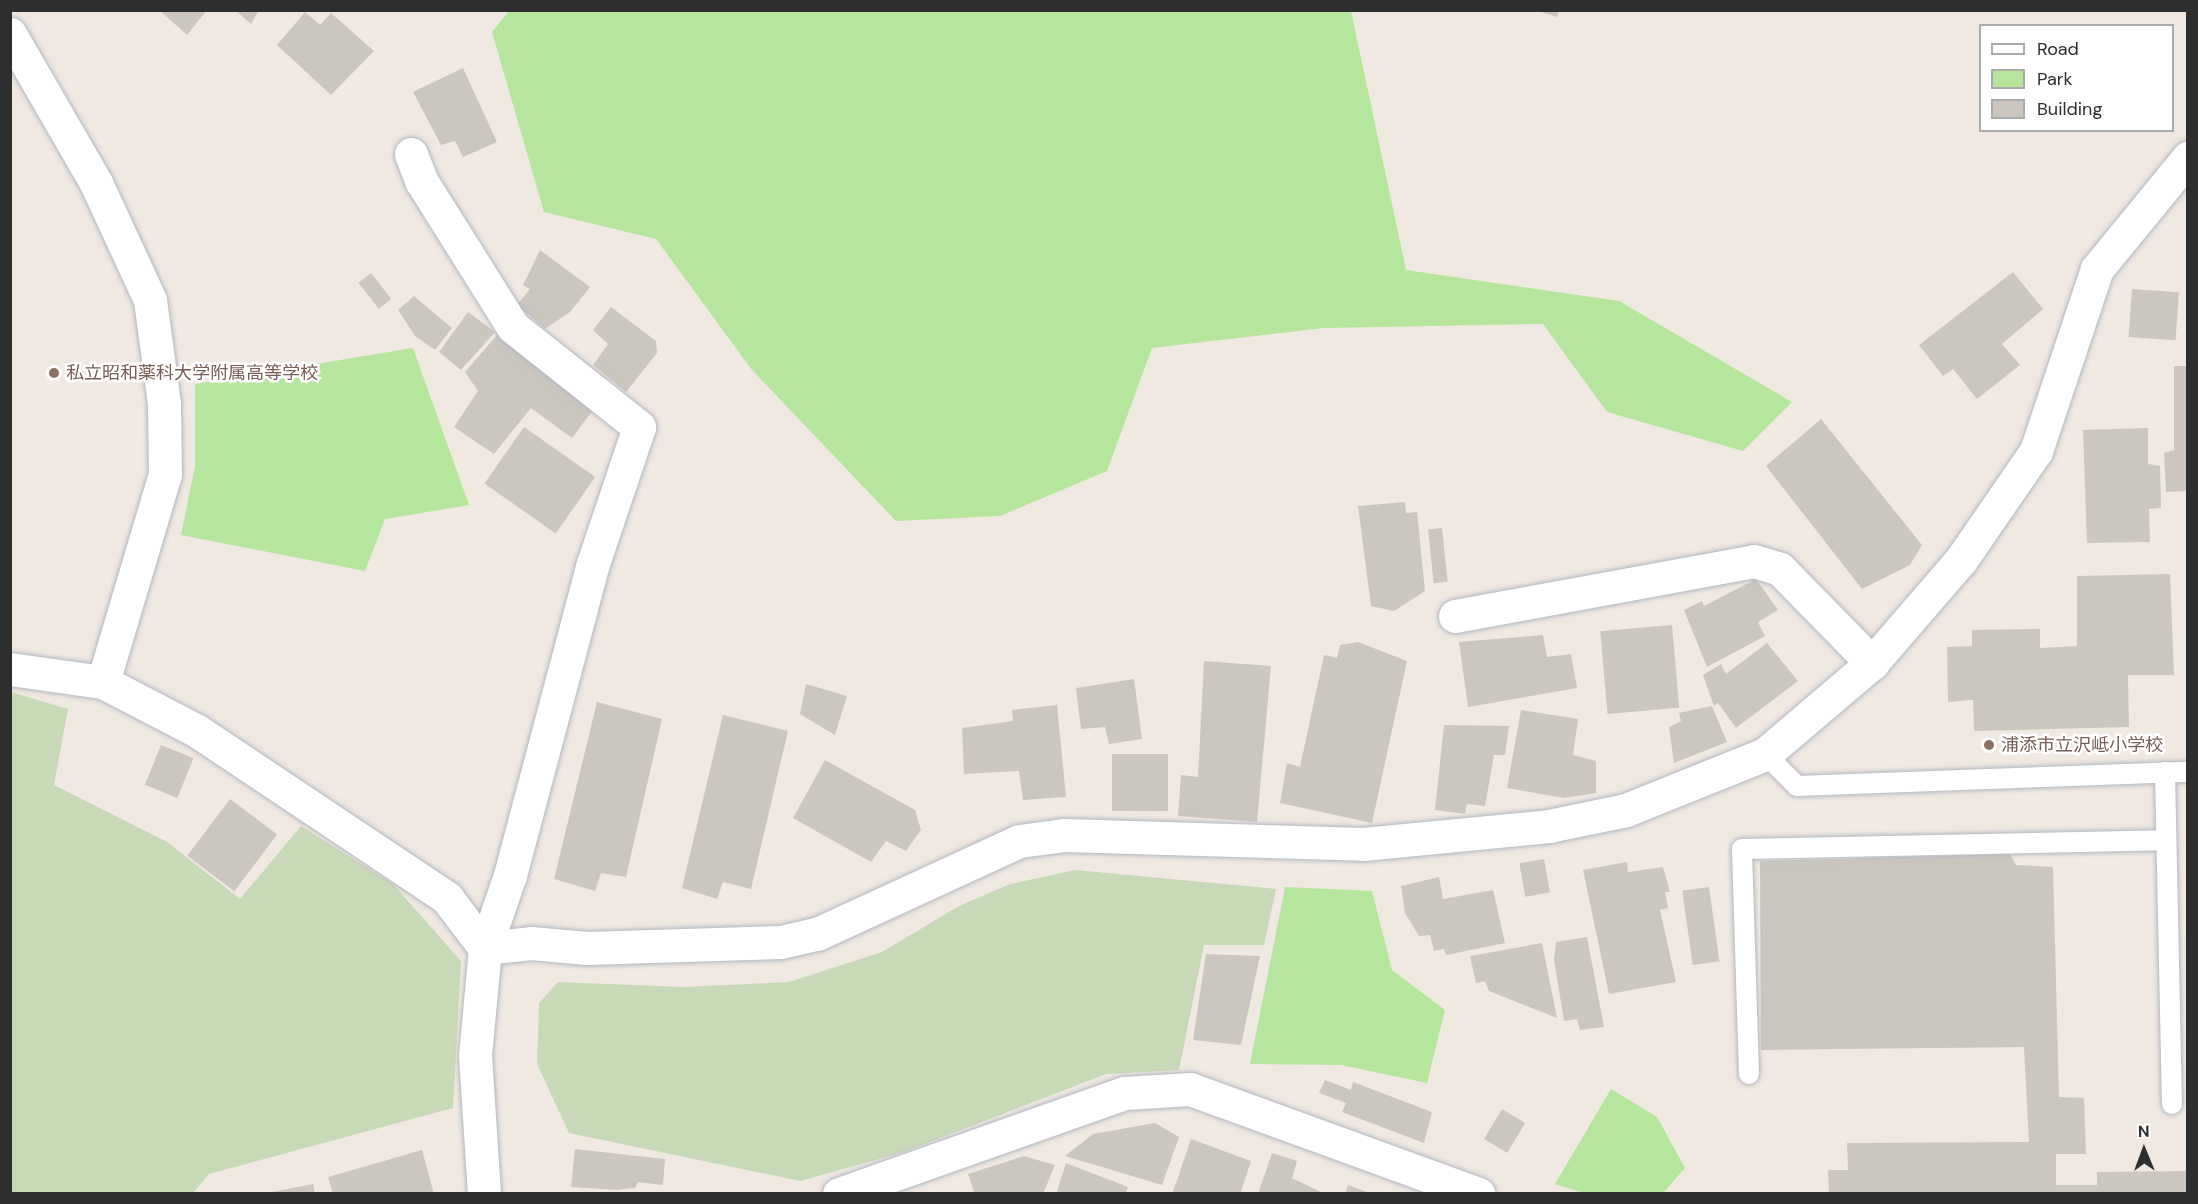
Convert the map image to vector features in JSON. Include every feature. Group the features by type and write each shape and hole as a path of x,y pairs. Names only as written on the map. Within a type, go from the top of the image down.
{"street":[{"path":"10,34 96,183 150,300 164,404 165,474 103,682"},
{"path":"411,154 422,182 513,327 639,427 592,567 510,875 485,948 475,1065 484,1194"},
{"path":"485,948 531,943 587,948 781,942 817,934 1019,842 1064,836 1363,844 1549,826 1626,810 1765,754 1872,663 1961,560 2036,451 2097,269 2187,158"},
{"path":"1455,616 1754,561 1780,569 1872,663"},
{"path":"10,669 103,682 197,731 447,898 485,948"},
{"path":"839,1194 916,1182 1125,1093 1190,1089 1478,1194"}],"lane":[{"path":"1765,754 1797,786 2187,772"},
{"path":"2165,772 2172,1104"},
{"path":"1749,1074 1742,849 2166,840"}],"green space":[{"path":"509,11 1351,11 1406,270 1619,301 1792,402 1743,451 1607,412 1543,324 1324,328 1152,348 1107,471 1000,516 896,521 752,370 656,239 544,212 492,32"},
{"path":"413,348 469,505 385,519 365,571 181,535 195,466 195,384"},
{"path":"11,692 68,709 54,785 167,842 240,899 301,826 393,884 461,961 453,1108 209,1174 193,1193 11,1193"},
{"path":"1075,870 1276,889 1264,945 1204,945 1179,1070 1106,1074 901,1153 800,1181 569,1133 537,1064 539,1003 558,982 684,987 789,982 882,952 959,906 1010,884"},
{"path":"1285,887 1372,891 1392,970 1445,1010 1427,1083 1341,1065 1250,1064"},
{"path":"1611,1089 1657,1117 1685,1168 1663,1193 1583,1193 1555,1184"}],"building":[{"path":"159,10 207,10 187,35"},
{"path":"235,10 259,10 251,24"},
{"path":"1535,10 1559,10 1557,17"},
{"path":"305,12 320,25 331,13 374,51 331,95 277,45"},
{"path":"463,68 497,142 463,157 455,141 441,145 413,92"},
{"path":"540,250 590,287 570,312 545,329 517,305 530,289 523,285"},
{"path":"2013,272 2043,309 2002,344 2020,365 1977,399 1953,369 1943,376 1919,345"},
{"path":"371,273 391,299 379,309 358,283"},
{"path":"2132,289 2179,292 2176,340 2129,337"},
{"path":"414,296 452,328 435,350 415,336 398,310"},
{"path":"611,307 656,341 657,353 626,392 593,365 608,344 593,330"},
{"path":"468,312 495,332 461,370 439,352"},
{"path":"497,335 593,410 572,438 531,408 494,454 454,427 478,391 465,372"},
{"path":"2174,366 2188,366 2188,491 2166,492 2164,453 2174,450"},
{"path":"1821,419 1922,545 1910,565 1862,589 1766,466"},
{"path":"524,427 595,477 556,533 484,484"},
{"path":"2148,428 2148,464 2160,466 2161,508 2149,509 2150,542 2087,543 2083,430"},
{"path":"1405,502 1406,513 1417,512 1425,591 1394,611 1371,606 1358,506"},
{"path":"1442,528 1448,582 1434,583 1428,529"},
{"path":"2170,574 2174,675 2128,675 2129,727 1974,731 1973,700 1948,702 1947,647 1972,646 1972,630 2040,629 2040,648 2077,646 2077,576"},
{"path":"1756,579 1778,610 1758,622 1765,636 1707,667 1684,610 1702,601 1704,606"},
{"path":"1672,625 1679,708 1608,714 1600,631"},
{"path":"1543,635 1547,657 1571,654 1577,688 1468,707 1459,642"},
{"path":"1358,642 1407,661 1372,823 1280,803 1287,763 1300,767 1324,655 1337,658 1340,645"},
{"path":"1767,643 1798,681 1736,728 1718,703 1714,706 1703,675 1721,664 1726,674"},
{"path":"1204,661 1271,666 1257,822 1178,816 1181,775 1198,777"},
{"path":"1134,679 1142,739 1109,744 1105,727 1081,729 1076,688"},
{"path":"806,684 847,696 835,735 800,714"},
{"path":"597,702 662,719 626,877 601,873 595,891 554,879"},
{"path":"1057,705 1066,797 1023,800 1019,771 964,774 962,728 1013,721 1012,710"},
{"path":"1712,706 1727,742 1674,763 1669,727 1681,721 1679,713"},
{"path":"1521,710 1578,719 1573,755 1596,761 1596,793 1564,798 1507,788"},
{"path":"723,715 788,731 751,889 723,882 717,899 682,888"},
{"path":"1444,725 1509,726 1505,755 1494,755 1485,806 1467,804 1465,814 1435,810"},
{"path":"161,745 193,758 177,798 145,785"},
{"path":"1112,754 1168,754 1168,811 1112,811"},
{"path":"825,760 915,810 921,830 906,851 886,841 871,862 793,818"},
{"path":"230,799 277,835 234,891 187,856"},
{"path":"2010,854 2016,865 2053,867 2059,1097 2084,1098 2086,1154 2056,1154 2056,1185 2097,1185 2097,1172 2188,1171 2188,1194 1829,1194 1828,1170 1848,1170 1847,1143 2029,1142 2024,1047 1761,1050 1760,861"},
{"path":"1544,859 1550,892 1525,897 1519,863"},
{"path":"1627,862 1628,872 1663,867 1670,892 1665,892 1668,908 1660,910 1676,982 1609,994 1583,870"},
{"path":"1439,877 1443,899 1493,890 1505,943 1446,955 1444,949 1434,951 1430,935 1419,936 1405,913 1401,886"},
{"path":"1709,887 1719,961 1693,965 1682,891"},
{"path":"1587,937 1604,1027 1580,1030 1577,1019 1564,1021 1554,960 1556,942"},
{"path":"1542,943 1557,1018 1489,991 1485,981 1476,983 1470,956"},
{"path":"1206,954 1260,956 1241,1045 1193,1040"},
{"path":"1325,1080 1351,1090 1353,1082 1432,1112 1424,1143 1342,1112 1346,1103 1319,1093"},
{"path":"1502,1109 1525,1123 1507,1153 1484,1139"},
{"path":"1155,1123 1179,1137 1162,1185 1065,1156 1093,1134"},
{"path":"1191,1139 1251,1161 1240,1194 1173,1192"},
{"path":"575,1149 665,1159 663,1185 638,1182 635,1188 616,1190 571,1187"},
{"path":"422,1150 434,1194 333,1194 328,1177"},
{"path":"1272,1153 1297,1161 1292,1178 1325,1194 1258,1194"},
{"path":"1024,1156 1055,1165 1043,1194 975,1194 968,1174"},
{"path":"1066,1163 1128,1187 1126,1194 1056,1194"},
{"path":"313,1184 315,1194 272,1194 272,1192"},
{"path":"1348,1185 1370,1193 1370,1194 1345,1194"}],"place":[{"name":"私立昭和薬科大学附属高等学校","path":"54,373"},
{"name":"浦添市立沢岻小学校","path":"1989,745"}]}
